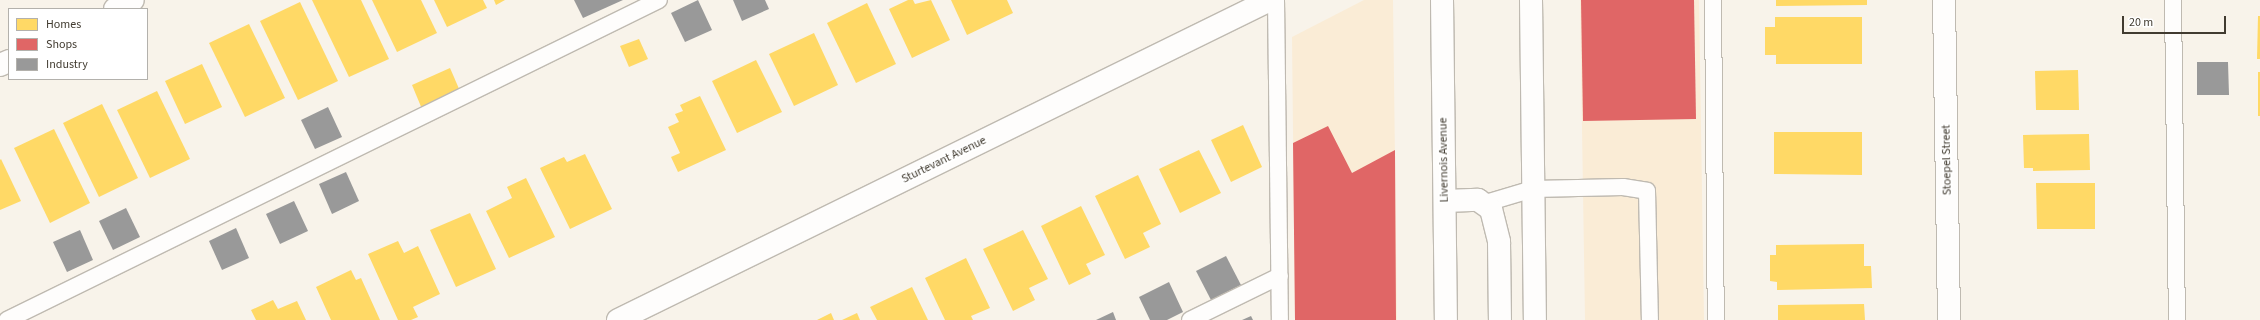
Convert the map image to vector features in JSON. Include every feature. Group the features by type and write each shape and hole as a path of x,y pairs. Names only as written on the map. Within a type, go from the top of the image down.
{"street":[{"path":"117,8 133,0"},
{"name":"Sturtevant Avenue","path":"618,320 1270,0"},
{"name":"Livernois Avenue","path":"1442,0 1446,320"},
{"path":"1531,0 1535,320"},
{"name":"Stoepel Street","path":"1944,0 1949,320"},
{"path":"1445,201 1478,200 1486,203 1492,208 1497,226 1500,320"}],"lane":[{"path":"0,310 6,320 659,0"},
{"path":"1276,0 1280,320"},
{"path":"1712,0 1716,320"},
{"path":"2173,0 2177,320"},
{"path":"1486,203 1533,189 1623,187 1647,191 1650,320"},
{"path":"1190,320 1280,276"}],"shaded area":[{"path":"1364,0 1393,0 1397,320 1295,320 1292,37"},
{"path":"1580,0 1699,0 1704,320 1585,320"}],"building: Homes":[{"path":"312,0 361,0 389,59 349,77"},
{"path":"372,0 421,0 437,33 397,52"},
{"path":"434,0 483,0 487,8 447,27"},
{"path":"494,0 505,0 496,5"},
{"path":"908,0 913,0 915,4 931,0 950,40 912,58 889,9"},
{"path":"951,0 1007,0 1013,13 967,35"},
{"path":"1776,0 1867,0 1867,5 1776,6"},
{"path":"300,2 338,81 298,100 260,21"},
{"path":"867,3 896,64 856,83 827,23"},
{"path":"2258,16 2260,16 2260,59 2257,59"},
{"path":"1775,17 1862,17 1862,64 1776,64 1776,55 1765,55 1765,27 1775,27"},
{"path":"249,24 285,98 245,117 209,43"},
{"path":"814,33 838,85 794,106 769,54"},
{"path":"639,39 648,59 629,67 620,46"},
{"path":"756,60 782,112 737,133 712,81"},
{"path":"202,64 222,107 185,124 165,81"},
{"path":"450,68 460,91 422,109 412,85"},
{"path":"2078,70 2079,110 2036,110 2035,71"},
{"path":"2258,72 2260,72 2260,116 2258,116"},
{"path":"157,91 190,159 150,178 117,110"},
{"path":"700,96 726,150 678,172 671,157 680,153 668,127 679,122 675,114 683,111 680,105"},
{"path":"102,104 138,178 99,197 63,123"},
{"path":"1243,125 1262,167 1231,182 1211,140"},
{"path":"54,129 90,203 50,223 14,148"},
{"path":"1774,132 1862,132 1862,175 1774,174"},
{"path":"2089,134 2090,170 2033,171 2033,168 2024,168 2023,135"},
{"path":"1199,150 1221,193 1180,213 1159,169"},
{"path":"585,154 612,209 570,229 540,168 564,157 567,162"},
{"path":"1,159 21,201 0,210 0,160"},
{"path":"1138,175 1161,224 1143,233 1150,247 1125,259 1095,196"},
{"path":"526,178 555,237 509,258 486,211 512,198 507,187"},
{"path":"2036,183 2095,183 2095,229 2037,229"},
{"path":"1081,206 1105,255 1086,264 1091,274 1069,285 1041,226"},
{"path":"470,213 496,269 456,287 430,230"},
{"path":"1023,230 1048,279 1029,288 1035,300 1013,311 983,249"},
{"path":"398,241 404,253 418,246 440,294 413,307 418,317 411,320 398,320 368,254"},
{"path":"1864,244 1864,266 1871,266 1872,288 1777,290 1777,282 1770,281 1770,255 1776,255 1776,245"},
{"path":"966,258 990,308 971,316 973,320 945,320 925,278"},
{"path":"351,270 356,280 361,278 380,320 331,320 316,287"},
{"path":"912,287 928,320 877,320 870,307"},
{"path":"273,300 278,309 297,301 306,320 256,320 251,310"},
{"path":"1864,304 1865,320 1778,320 1778,305"},
{"path":"831,313 834,320 817,320"},
{"path":"857,313 860,320 842,320"}],"building: Shops":[{"path":"1581,0 1694,0 1696,119 1583,121"},
{"path":"1328,126 1352,173 1395,150 1396,320 1295,320 1293,143"}],"building: Industry":[{"path":"574,0 623,0 583,18"},
{"path":"698,0 712,30 685,42 671,13"},
{"path":"733,0 765,0 769,9 742,21"},
{"path":"2197,62 2228,62 2229,95 2197,95"},
{"path":"328,107 342,137 315,149 301,120"},
{"path":"346,172 359,201 332,214 319,184"},
{"path":"294,201 308,231 280,244 266,214"},
{"path":"126,208 140,237 113,250 99,221"},
{"path":"236,228 249,258 222,270 209,241"},
{"path":"80,230 93,260 67,272 53,242"},
{"path":"1226,256 1241,285 1211,300 1196,271"},
{"path":"1169,282 1183,312 1167,320 1150,320 1139,297"},
{"path":"1113,312 1116,320 1096,320"},
{"path":"1251,316 1253,320 1242,320"}]}
